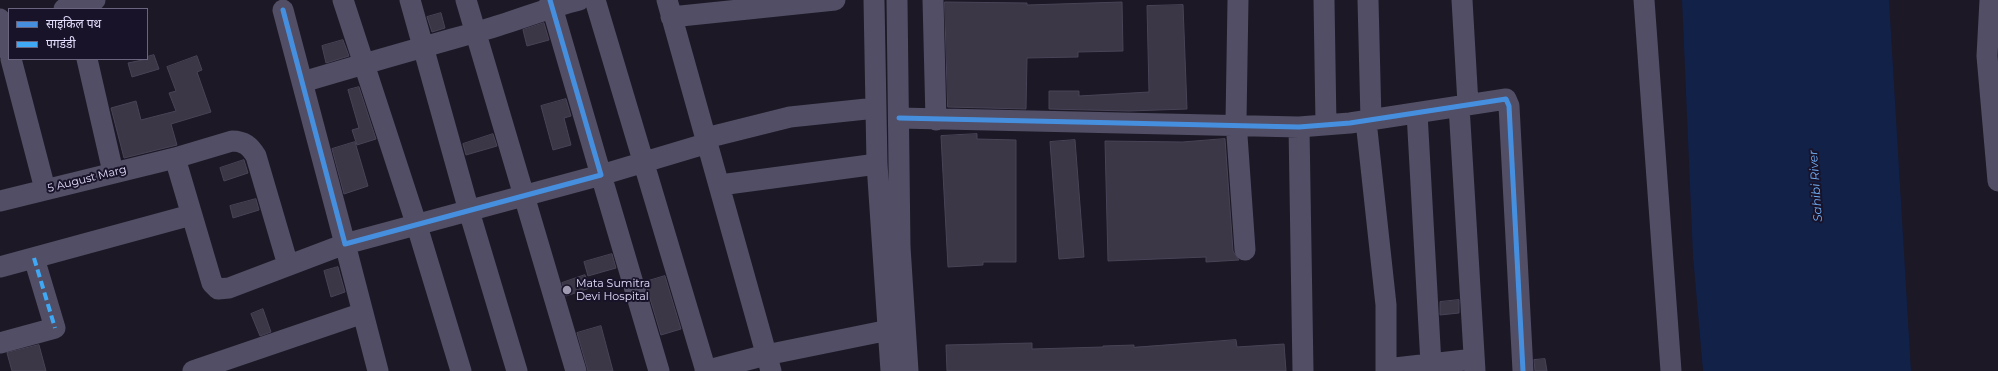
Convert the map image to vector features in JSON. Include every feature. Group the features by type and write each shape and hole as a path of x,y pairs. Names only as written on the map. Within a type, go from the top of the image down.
{"street":[{"path":"72,6 95,0"},
{"path":"343,0 417,226 461,371"},
{"path":"410,0 469,211 516,371"},
{"path":"466,0 576,371"},
{"path":"303,82 476,32 551,3 579,0"},
{"path":"595,0 705,371 769,363 897,330"},
{"path":"769,363 720,185 669,9 835,0"},
{"path":"874,0 877,164 897,330 908,371"},
{"path":"890,371 897,330 900,247 897,0"},
{"path":"933,0 936,120"},
{"path":"1238,0 1236,126 1245,250"},
{"path":"1324,0 1326,125"},
{"path":"1368,0 1369,120 1386,305 1386,370 1431,364 1475,365 1464,105 1462,0"},
{"path":"1644,0 1671,371"},
{"path":"1990,0 1987,56 1998,181"},
{"path":"551,3 659,371"},
{"path":"284,10 378,371"},
{"path":"3,24 8,47"},
{"path":"11,60 45,189"},
{"path":"87,60 113,172"},
{"path":"899,118 1299,127 1369,120 1504,99 1507,100 1509,106 1523,371"},
{"path":"175,158 212,283 218,289 229,288 345,244 417,226 601,175 707,140 790,117 876,108"},
{"path":"1417,112 1431,364"},
{"path":"1299,127 1303,371"},
{"name":"5 August Marg","path":"0,201 175,158 232,141 243,143 250,148 256,156 288,265"},
{"path":"720,185 877,164"},
{"path":"0,267 191,215"},
{"path":"0,343 55,328 34,258"},
{"path":"193,371 363,313"}],"water":[{"name":"Sahibi River","path":"1682,0 1889,0 1911,371 1703,371 1693,256"}],"building":[{"path":"945,2 1027,3 1027,5 1122,2 1123,51 1078,52 1078,57 1027,58 1026,109 948,107"},
{"path":"1183,5 1187,109 1129,111 1049,109 1049,91 1079,91 1079,96 1149,92 1147,6"},
{"path":"441,13 445,28 432,32 427,17"},
{"path":"544,23 549,40 527,46 523,30"},
{"path":"343,40 349,56 326,63 322,46"},
{"path":"154,55 159,69 132,77 128,63 148,60 148,57"},
{"path":"197,56 202,70 197,72 211,112 171,124 177,145 124,158 111,108 136,101 141,120 176,111 169,93 176,91 167,67"},
{"path":"359,87 376,139 357,145 352,130 359,128 348,90"},
{"path":"566,99 571,116 564,118 571,145 553,150 541,106"},
{"path":"493,134 497,146 466,155 463,144"},
{"path":"977,134 977,139 1016,140 1016,262 983,262 983,265 948,267 941,136"},
{"path":"1225,139 1233,251 1239,260 1206,262 1206,257 1108,261 1105,141 1182,142"},
{"path":"1075,140 1084,257 1059,259 1050,142"},
{"path":"355,142 368,186 344,194 332,149"},
{"path":"244,160 248,173 224,181 220,168"},
{"path":"256,199 259,210 233,218 230,206"},
{"path":"612,254 616,268 588,276 584,262"},
{"path":"338,267 345,292 331,297 324,271"},
{"path":"585,275 590,288 566,296 562,283"},
{"path":"665,276 681,329 661,335 645,282"},
{"path":"1459,300 1459,313 1440,315 1440,302"},
{"path":"263,309 271,332 260,336 251,314"},
{"path":"601,326 613,371 588,371 577,333"},
{"path":"1236,340 1237,347 1284,344 1286,371 947,371 946,345 1032,343 1032,349 1134,345 1134,347"},
{"path":"39,345 46,371 12,371 7,353"},
{"path":"1545,359 1547,371 1535,371 1534,360"}],"marked path":[{"path":"34,258 55,328"}],"cycle path":[{"path":"283,10 345,244 601,175 550,0"},
{"path":"899,118 1299,127 1350,123 1506,99 1509,106 1523,371"}],"place":[{"name":"Mata Sumitra Devi Hospital","path":"567,290"}]}
